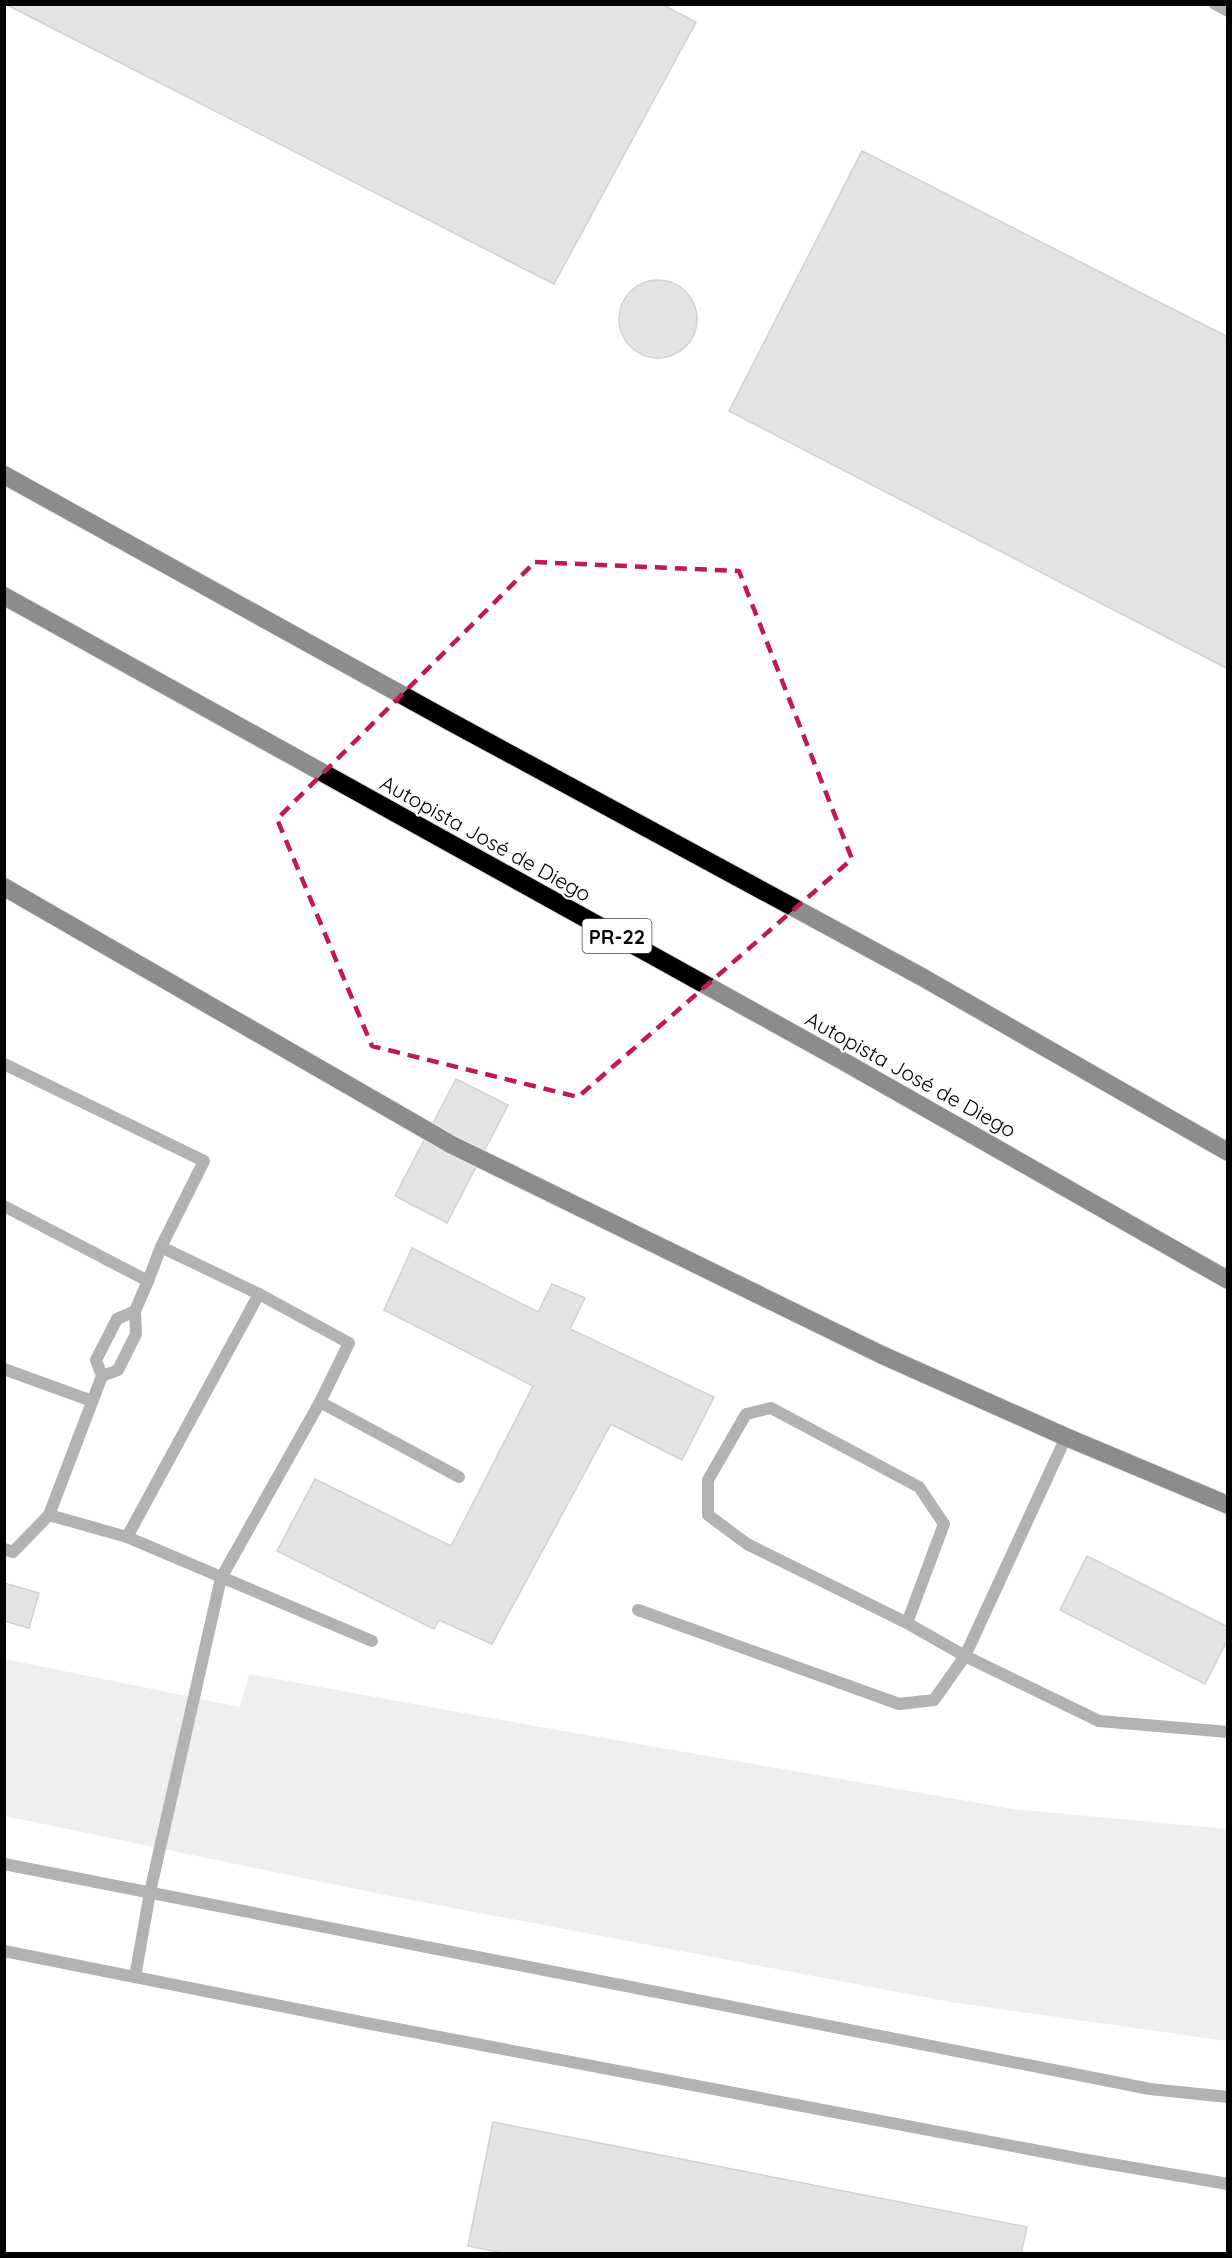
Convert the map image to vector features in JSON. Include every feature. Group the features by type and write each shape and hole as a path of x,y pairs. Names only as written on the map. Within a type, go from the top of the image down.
{"highway":[{"path":"4,475 451,722 922,977 1227,1152"},
{"name":"Autopista José de Diego","path":"4,596 830,1054 1227,1280"},
{"path":"4,887 452,1145 882,1355 1066,1437 1227,1505"}],"street":[{"path":"1215,4 1227,11"},
{"path":"4,1064 204,1161 161,1247 135,1311 136,1334 117,1370 102,1376"},
{"path":"4,1206 148,1281"},
{"path":"135,1977 150,1892 221,1578 320,1402 349,1343 259,1294 161,1247"},
{"path":"128,1537 259,1294"},
{"path":"4,1549 13,1552 49,1515 102,1376 96,1360 117,1319 135,1311"},
{"path":"4,1369 92,1401"},
{"path":"320,1402 459,1477"},
{"path":"907,1623 944,1524 919,1487 771,1408 746,1414 708,1480 708,1515 747,1544 907,1623 965,1656 1099,1721 1227,1732"},
{"path":"638,1610 899,1704 934,1700 965,1656 1066,1437"},
{"path":"49,1515 128,1537 372,1641"},
{"path":"4,1864 1150,2089 1227,2097"},
{"path":"4,1951 1070,2157 1227,2184"}],"highlighted area":[{"path":"535,562 739,571 852,859 578,1097 372,1046 277,819"}],"shaded area":[{"path":"5,1659 240,1707 249,1674 1013,1809 1227,1829 1227,2041 951,2002 390,1896 5,1816"}],"building":[{"path":"5,4 661,4 696,22 554,284"},
{"path":"862,151 1228,337 1228,669 729,411"},
{"path":"650,280 666,280 680,286 691,297 697,311 697,327 691,341 680,352 666,358 650,358 636,352 625,341 619,327 619,311 625,297 636,286"},
{"path":"456,1079 508,1105 447,1223 395,1196"},
{"path":"412,1248 538,1312 552,1284 585,1298 570,1329 714,1397 682,1460 611,1424 492,1644 439,1620 434,1629 277,1551 315,1479 451,1546 533,1386 384,1310"},
{"path":"1087,1556 1228,1627 1228,1639 1205,1684 1060,1610"},
{"path":"4,1583 39,1593 29,1628 4,1621"},
{"path":"493,2122 1027,2227 1021,2254 508,2254 468,2246"}]}
